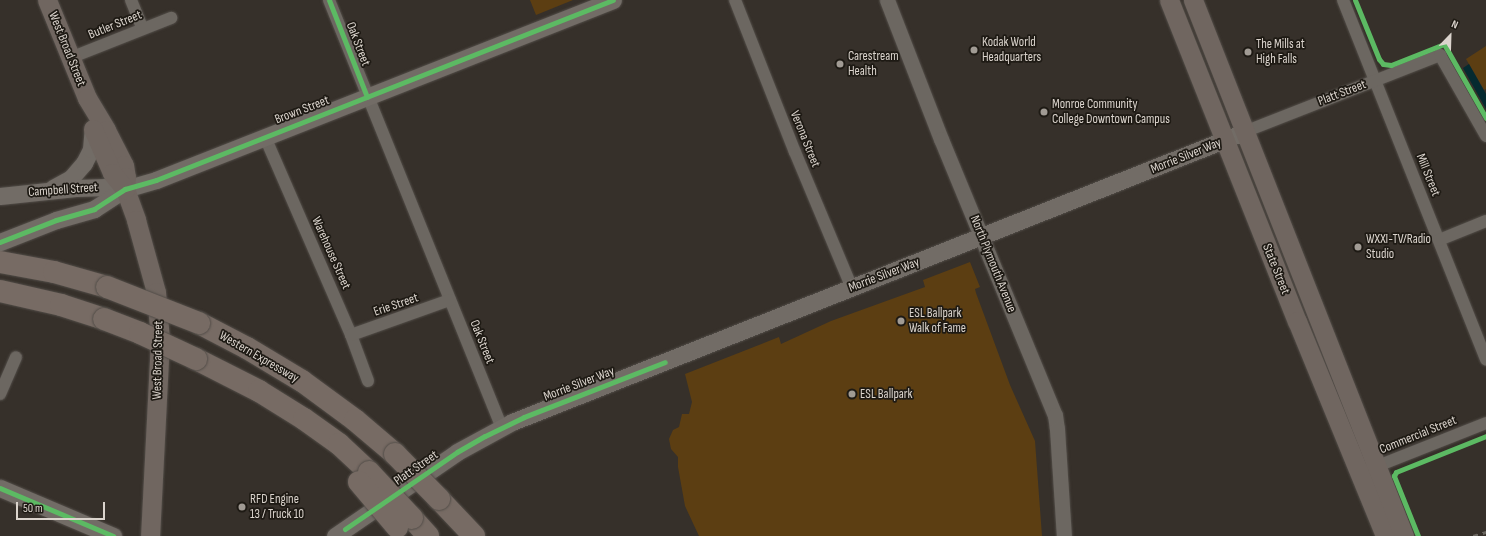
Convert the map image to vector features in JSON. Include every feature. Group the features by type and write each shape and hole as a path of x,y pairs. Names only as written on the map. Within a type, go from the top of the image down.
{"highway":[{"name":"Western Expressway","path":"0,262 40,270 107,287 199,323 247,348 302,381 354,420 395,454 439,499 469,536"},
{"path":"0,291 61,305 104,319 146,335 253,387 299,416 334,441 404,527 428,536"},
{"path":"439,499 474,536"}],"main road":[{"name":"West Broad Street","path":"47,0 87,98 104,126 121,159 125,171 125,189 153,279 159,324 150,536"},
{"name":"Brown Street","path":"0,242 51,222 94,209 125,189 156,180 613,0"},
{"name":"State Street","path":"1169,0 1224,141 1385,536"},
{"name":"State Street","path":"1193,0 1244,132 1378,466 1404,536"},
{"name":"West Broad Street","path":"87,98 93,128 112,173 125,189"},
{"path":"42,191 62,184 82,167 91,148 93,128"},
{"name":"Morrie Silver Way","path":"502,428 1244,132"},
{"name":"Campbell Street","path":"0,196 97,187 125,189"},
{"name":"Platt Street","path":"335,536 457,452 502,428"},
{"path":"0,488 113,536"}],"street":[{"path":"131,0 143,29"},
{"name":"Oak Street","path":"329,0 502,428"},
{"name":"Verona Street","path":"735,0 795,152 852,288"},
{"name":"North Plymouth Avenue","path":"887,0 1054,415 1057,429 1064,536"},
{"name":"Mill Street","path":"1343,0 1486,360"},
{"name":"Butler Street","path":"70,58 171,18"},
{"name":"Platt Street","path":"1244,132 1440,55 1486,136"},
{"name":"Warehouse Street","path":"265,137 352,335 368,381"},
{"path":"1439,240 1486,221"},
{"name":"Erie Street","path":"352,335 450,300"},
{"path":"0,394 16,357"},
{"name":"Commercial Street","path":"1360,473 1486,423"}],"shaded area":[{"path":"530,0 573,0 536,15"},
{"path":"1486,46 1486,89 1484,90 1466,59"},
{"name":"ESL Ballpark","path":"970,262 980,287 975,289 976,293 1010,385 1035,441 1042,536 699,536 685,506 678,467 678,457 671,449 669,439 673,430 679,427 682,414 689,414 692,402 685,374 779,337 781,344 831,321 925,287 923,280"}],"water":[{"path":"1469,64 1486,94 1486,109 1463,68"}],"railway":[{"path":"1473,536 1486,532"}],"cycle path":[{"path":"329,0 367,97"},
{"path":"0,242 56,220 94,209 125,189 156,180 613,0"},
{"path":"1355,0 1379,59 1383,64 1391,65 1444,44 1486,118"},
{"path":"345,529 457,452 485,436 524,417 665,362"},
{"path":"1418,536 1394,476 1396,472 1486,436"},
{"path":"0,488 113,536"}],"place":[{"name":"Kodak World Headquarters","path":"974,50"},
{"name":"The Mills at High Falls","path":"1248,52"},
{"name":"Carestream Health","path":"840,64"},
{"name":"Monroe Community College Downtown Campus","path":"1044,112"},
{"name":"WXXI-TV/Radio Studio","path":"1358,247"},
{"name":"ESL Ballpark Walk of Fame","path":"901,321"},
{"name":"ESL Ballpark","path":"852,394"},
{"name":"RFD Engine 13 / Truck 10","path":"242,507"}]}
